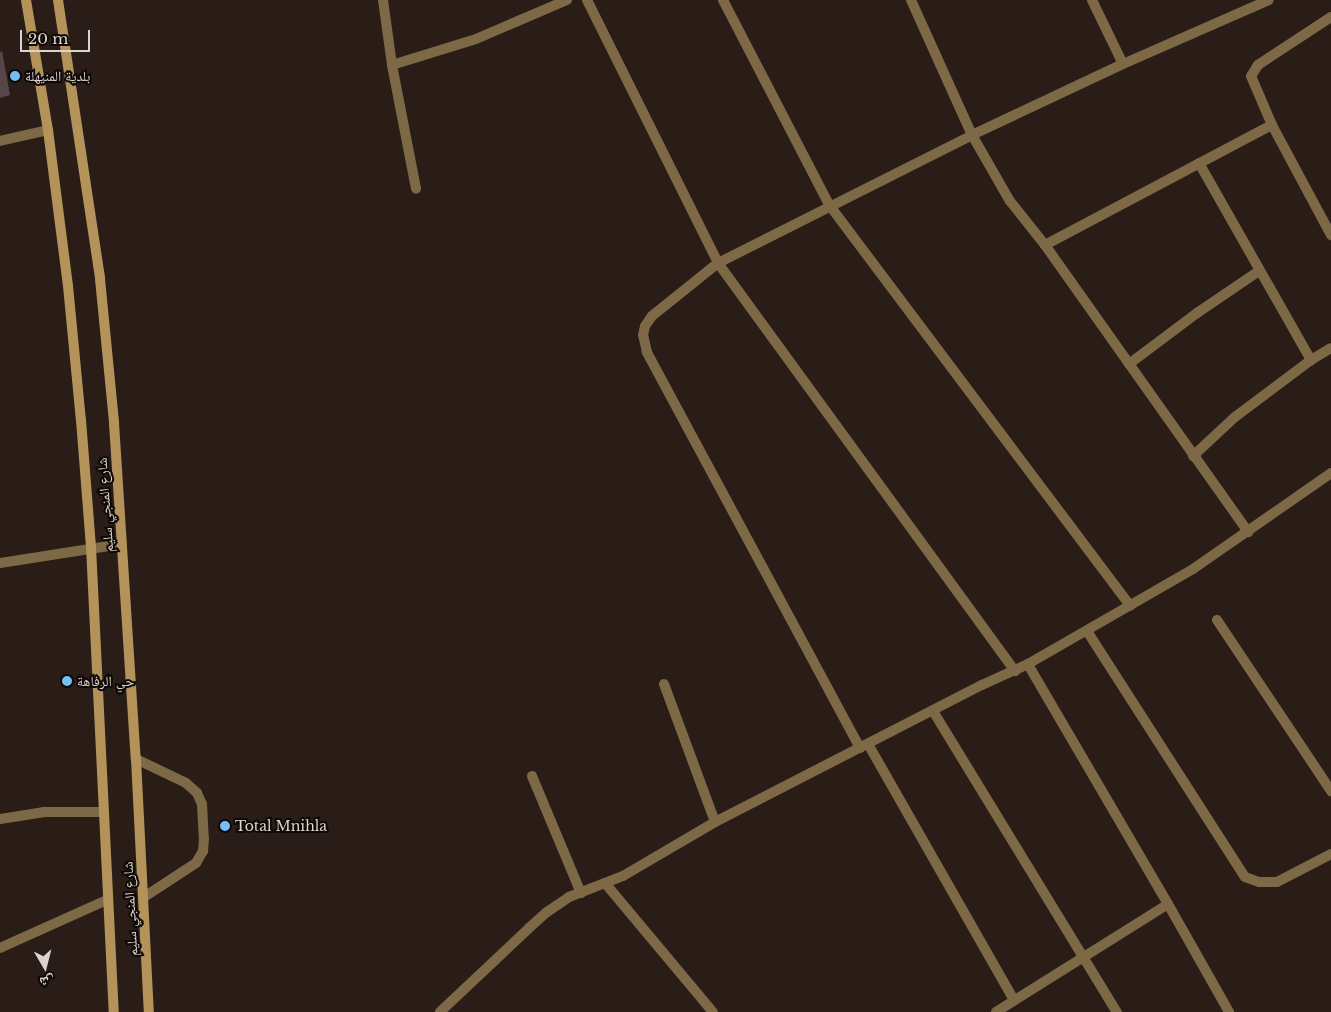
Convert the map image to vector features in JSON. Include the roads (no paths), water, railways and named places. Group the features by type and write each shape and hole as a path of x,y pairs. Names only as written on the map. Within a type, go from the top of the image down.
{"main road":[{"name":"شارع المنجي سليم","path":"26,0 48,130 68,286 91,547 114,1012"},
{"name":"شارع المنجي سليم","path":"58,0 100,279 122,544 144,897 149,1012"}],"street":[{"path":"383,0 392,65 416,189"},
{"path":"392,65 476,39 567,0"},
{"path":"588,0 718,263 1015,671"},
{"path":"723,0 830,206 1130,606"},
{"path":"911,0 972,135 1010,201 1045,245 1248,532"},
{"path":"1092,0 1123,64"},
{"path":"1014,1000 864,746 647,352 643,335 645,326 652,316 718,263 972,135 1123,64 1269,0"},
{"path":"1331,17 1253,70 1251,76 1272,125 1331,235"},
{"path":"1045,245 1272,125"},
{"path":"0,141 48,130"},
{"path":"1199,163 1311,360"},
{"path":"1129,364 1196,313 1260,271"},
{"path":"1193,456 1235,417 1311,360 1331,348"},
{"path":"440,1012 547,912 581,893 623,876 715,822 1015,671 1087,631 1193,569 1331,473"},
{"path":"0,563 91,547 122,544"},
{"path":"1217,620 1331,791"},
{"path":"1087,631 1245,877 1259,882 1277,882 1331,854"},
{"path":"1028,664 1229,1012"},
{"path":"664,684 715,822"},
{"path":"933,711 1117,1012"},
{"path":"136,759 186,783 197,793 202,804 204,838 203,851 196,863 144,897"},
{"path":"532,776 581,893"},
{"path":"0,819 44,812 103,812"},
{"path":"606,882 713,1012"},
{"path":"0,948 107,900"},
{"path":"996,1012 1168,904"}],"place":[{"name":"بلدية المنيهلة","path":"15,76"},
{"name":"حي الرفاهة","path":"67,681"},
{"name":"Total Mnihla","path":"225,826"}]}
